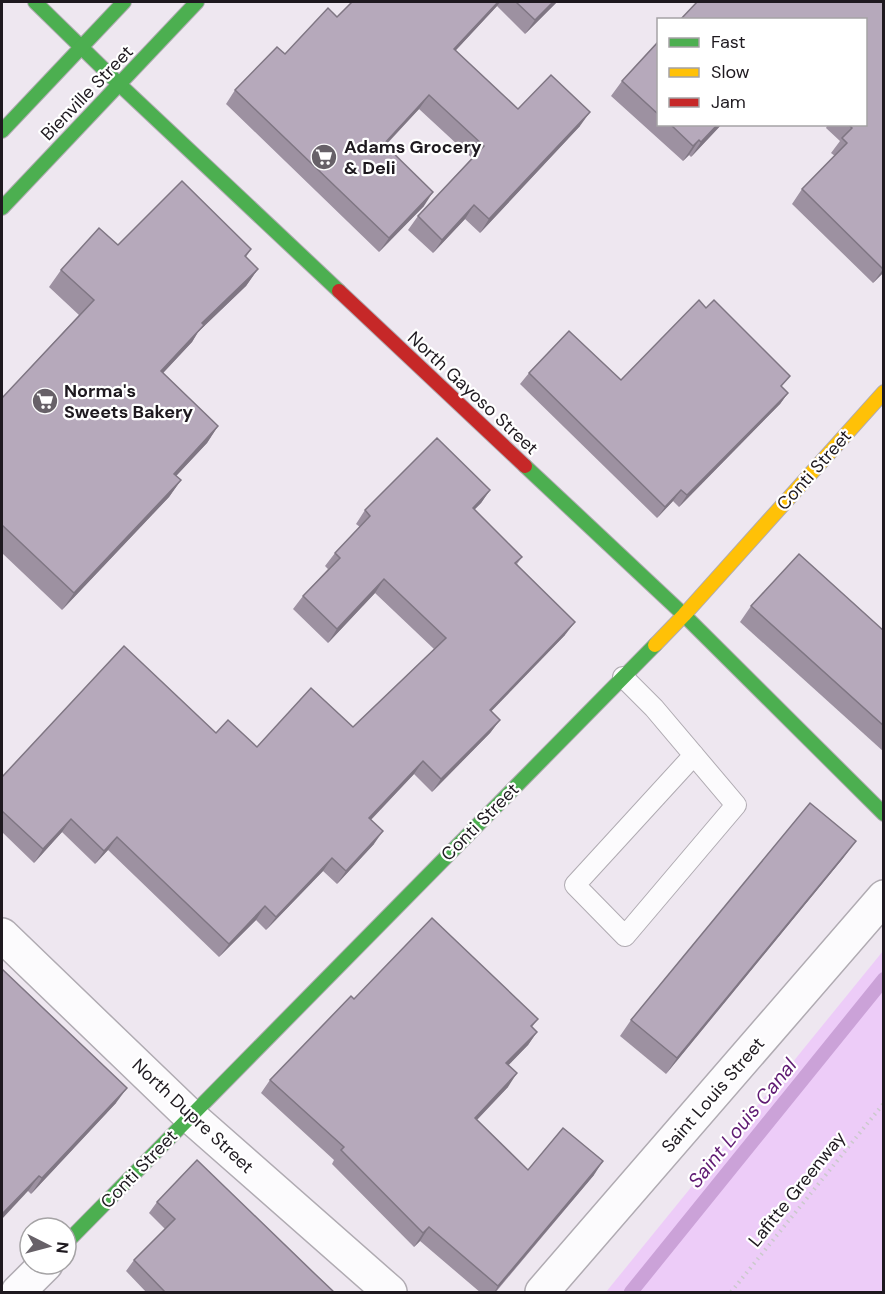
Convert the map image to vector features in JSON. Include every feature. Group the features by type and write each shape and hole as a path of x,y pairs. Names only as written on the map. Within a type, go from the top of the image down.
{"street":[{"name":"North Gayoso Street","path":"35,2 120,85 684,615 884,814"},
{"name":"Bienville Street","path":"2,131 124,2"},
{"name":"Bienville Street","path":"2,208 197,2"},
{"name":"Conti Street","path":"78,1231 684,615 884,392"},
{"name":"Saint Louis Street","path":"542,1293 884,897"},
{"name":"North Dupre Street","path":"2,935 190,1116 390,1293"},
{"path":"18,1293 34,1276"}],"lane":[{"path":"623,677 654,708 694,755 736,805 625,936 575,885 694,755"}],"path":[{"name":"Lafitte Greenway","path":"731,1293 884,1103"}],"shaded area":[{"path":"883,951 883,1292 606,1292"}],"building":[{"path":"352,2 498,2 454,49 518,109 551,75 590,112 489,219 474,205 442,240 418,216 484,146 429,95 384,144 433,192 389,238 235,90 277,47 285,54 328,8 337,17"},
{"path":"516,2 553,2 535,20"},
{"path":"697,2 884,2 883,269 802,189 847,143 842,138 852,128 850,126 867,126 867,18 682,18"},
{"path":"657,43 657,113 622,81"},
{"path":"672,126 716,126 701,142 699,140 693,146"},
{"path":"182,181 251,249 245,256 258,269 202,323 204,325 161,371 218,426 174,474 181,480 74,593 2,525 2,398 94,300 61,270 99,228 118,245"},
{"path":"699,300 706,308 714,300 790,376 781,386 788,393 687,495 681,490 665,507 529,373 569,331 621,380"},
{"path":"437,438 490,490 473,508 522,557 515,563 575,622 490,710 500,720 441,779 423,761 369,818 383,831 346,871 332,858 276,917 265,906 229,944 117,837 104,851 71,819 43,849 2,811 2,777 124,646 216,733 228,720 257,747 311,688 353,727 446,638 384,579 337,629 303,596 340,558 335,553 370,516 365,510"},
{"path":"799,554 884,631 884,726 751,606"},
{"path":"810,803 856,841 677,1058 631,1020"},
{"path":"432,918 538,1019 531,1026 537,1032 506,1063 517,1073 475,1118 528,1170 563,1128 603,1161 498,1286 429,1227 423,1233 341,1150 344,1147 270,1080 351,996 354,999"},
{"path":"2,969 127,1088 42,1178 39,1176 2,1214"},
{"path":"197,1160 335,1293 166,1293 134,1260 175,1219 157,1202"}],"waterway":[{"name":"Saint Louis Canal","path":"631,1292 884,979"}],"traffic: fast":[{"path":"35,2 339,291"},
{"path":"2,131 124,2"},
{"path":"2,208 197,2"},
{"path":"525,466 684,615 884,814"},
{"path":"78,1231 655,645"}],"traffic: slow":[{"path":"655,645 884,392"}],"traffic: jam":[{"path":"339,291 525,466"}],"place":[{"name":"Adams Grocery & Deli","path":"324,157"},
{"name":"Norma's Sweets Bakery","path":"45,401"}]}
